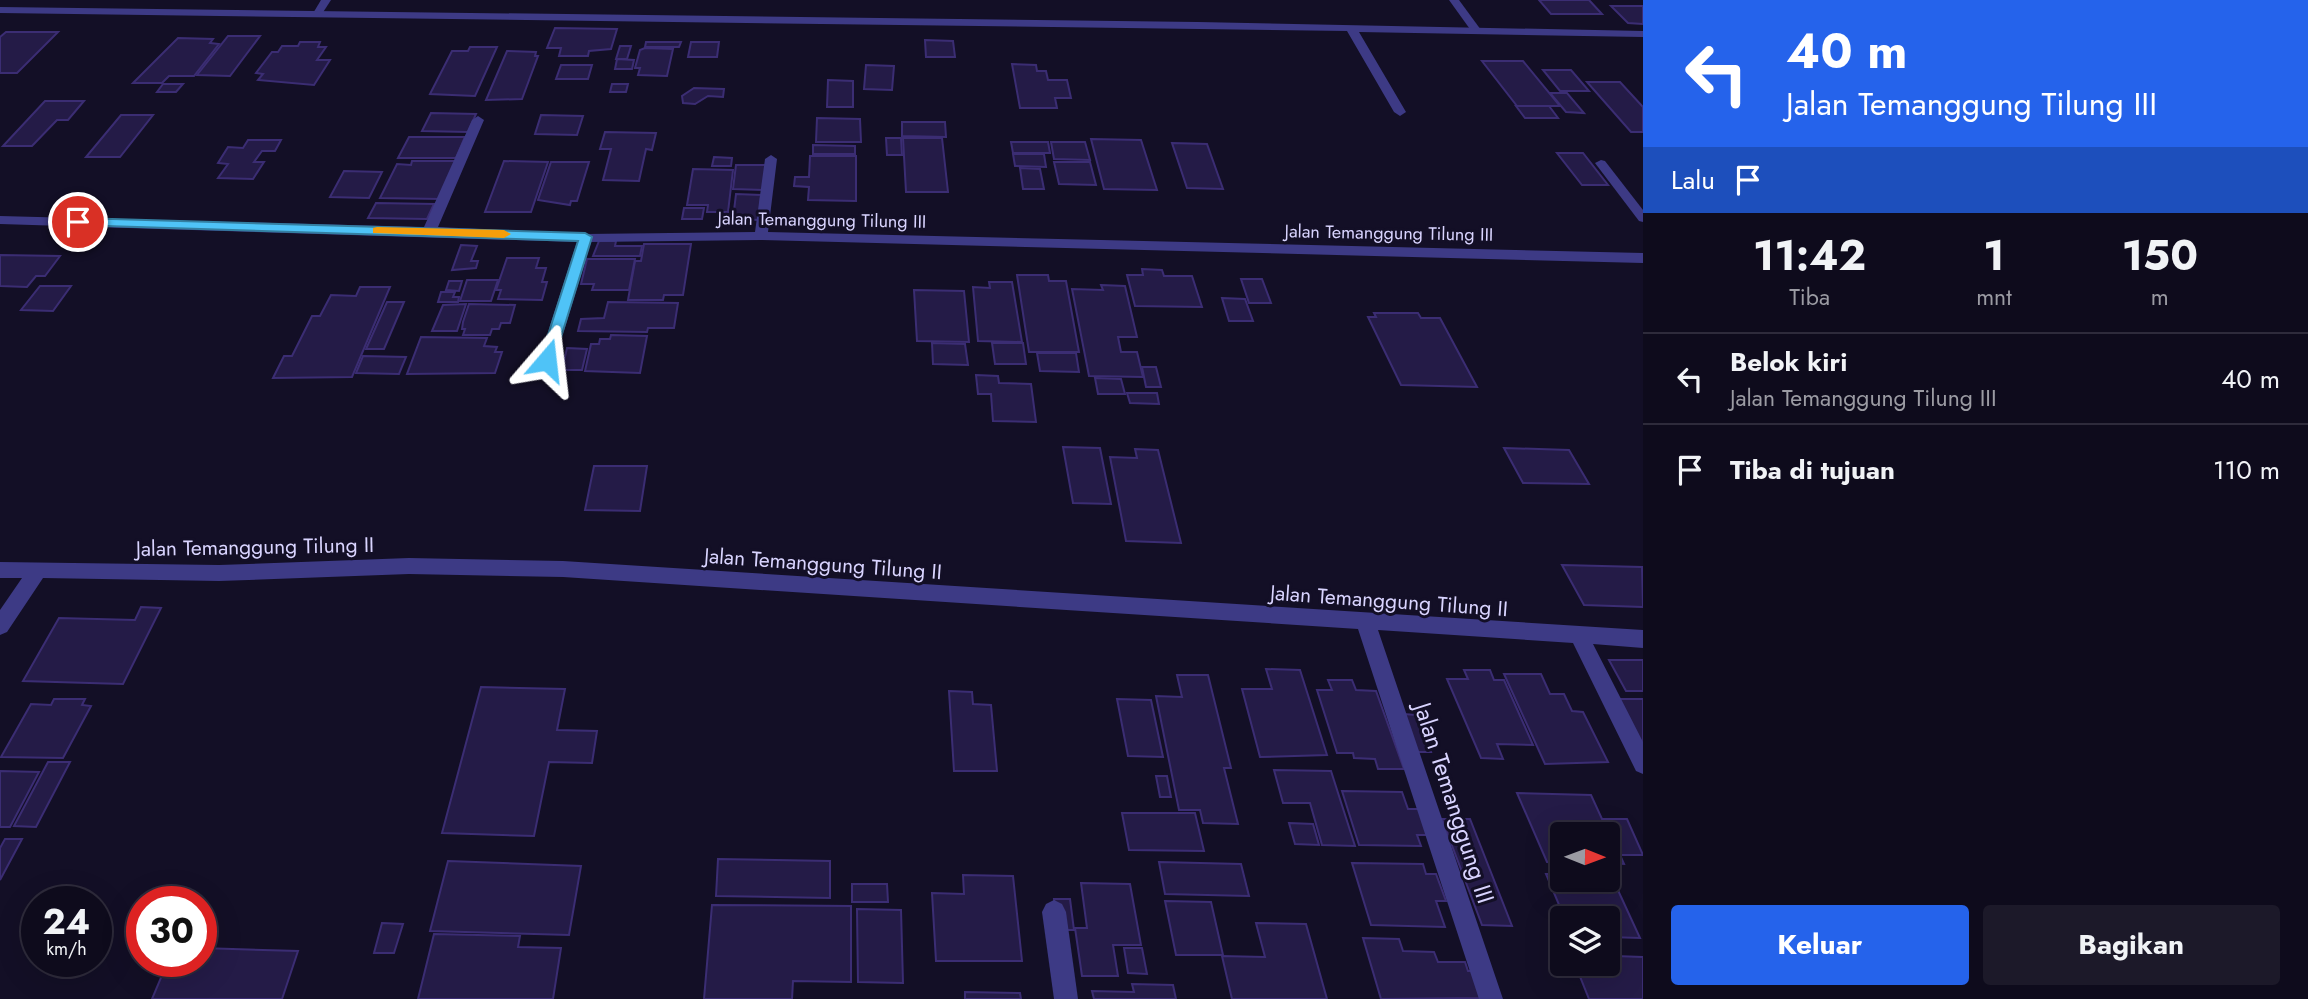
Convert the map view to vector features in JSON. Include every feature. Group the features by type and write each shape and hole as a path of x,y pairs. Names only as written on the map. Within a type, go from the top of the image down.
{"street":[{"path":"0,10 1643,34"},
{"path":"1351,28 1400,112"},
{"path":"429,231 478,120"},
{"path":"761,236 771,159"},
{"name":"Jalan Temanggung Tilung III","path":"0,220 585,237 761,236 1643,258"},
{"path":"547,360 585,237"},
{"name":"Jalan Temanggung Tilung II","path":"0,570 219,573 409,566 562,569 1643,639"},
{"path":"0,626 37,572"},
{"name":"Jalan Temanggung III","path":"1366,623 1491,999"},
{"path":"1579,636 1643,764"},
{"path":"1054,912 1066,999"}],"lane":[{"path":"317,15 326,0"},
{"path":"1454,0 1476,30"},
{"path":"1601,163 1643,218"}],"building":[{"path":"1539,0 1589,0 1602,14 1551,14"},
{"path":"1611,6 1643,6 1643,24 1628,23"},
{"path":"555,28 617,29 611,49 589,51 588,56 559,56 561,48 547,48"},
{"path":"6,32 58,32 17,73 0,73 0,37"},
{"path":"228,36 260,36 230,76 197,75"},
{"path":"178,38 213,39 210,43 219,44 194,76 169,76 162,83 133,83"},
{"path":"925,40 953,41 955,57 926,57"},
{"path":"300,42 320,42 318,47 326,47 317,60 330,60 314,85 258,80 263,74 256,73 272,52 278,52 282,46 298,46"},
{"path":"646,42 681,42 679,47 645,47"},
{"path":"691,42 719,42 717,57 688,57"},
{"path":"620,46 631,46 627,59 616,59"},
{"path":"470,47 497,47 475,96 430,94 452,51 468,51"},
{"path":"673,49 667,76 638,75 640,68 635,68 640,50"},
{"path":"507,51 536,52 535,56 538,56 522,99 486,100"},
{"path":"617,59 634,60 632,69 615,69"},
{"path":"1482,61 1523,61 1560,106 1517,106"},
{"path":"1012,64 1036,65 1037,71 1046,71 1048,80 1067,80 1071,98 1055,98 1057,108 1020,108"},
{"path":"561,65 592,65 588,79 556,79"},
{"path":"866,65 894,66 892,90 864,89"},
{"path":"1543,70 1571,70 1589,91 1560,91"},
{"path":"828,80 853,81 853,107 827,107"},
{"path":"1587,82 1620,82 1643,107 1643,132 1631,132"},
{"path":"163,84 183,84 176,92 157,92"},
{"path":"612,84 628,84 626,92 610,92"},
{"path":"694,88 724,89 723,97 708,96 695,104 683,103 682,96"},
{"path":"1550,93 1567,93 1584,113 1566,112"},
{"path":"45,101 84,101 68,120 57,120 32,146 3,146"},
{"path":"1516,106 1549,106 1558,118 1525,118"},
{"path":"431,113 476,114 468,132 422,131"},
{"path":"121,115 153,115 120,157 86,157"},
{"path":"541,115 583,116 577,135 535,134"},
{"path":"817,118 860,119 861,142 816,142"},
{"path":"902,122 945,122 946,137 902,136"},
{"path":"605,132 656,133 652,150 646,149 639,181 603,180 611,149 600,149"},
{"path":"409,137 465,137 456,158 398,158"},
{"path":"886,138 901,138 902,155 887,155"},
{"path":"903,138 942,138 948,192 906,192"},
{"path":"1091,139 1141,140 1157,190 1104,189"},
{"path":"248,140 281,140 275,151 262,151 254,162 264,162 253,179 218,178 228,164 218,163 228,147 243,148"},
{"path":"1011,142 1048,142 1050,153 1013,153"},
{"path":"1051,142 1085,142 1090,160 1054,159"},
{"path":"1172,143 1207,144 1223,189 1187,188"},
{"path":"813,145 855,146 855,154 813,154"},
{"path":"1557,153 1583,153 1608,185 1582,185"},
{"path":"1013,154 1044,154 1046,167 1015,166"},
{"path":"810,156 856,156 856,201 808,200 809,187 794,186 795,177 809,177"},
{"path":"714,157 732,158 731,166 712,166"},
{"path":"412,161 457,161 441,199 380,198 397,164 411,165"},
{"path":"504,161 548,162 531,212 485,212"},
{"path":"551,162 589,162 577,201 571,201 570,205 538,200"},
{"path":"1054,162 1090,162 1096,185 1059,184"},
{"path":"736,165 767,165 764,190 733,189"},
{"path":"1020,168 1040,169 1044,189 1023,189"},
{"path":"693,169 733,170 728,212 707,212 708,205 687,205"},
{"path":"344,171 382,172 369,198 330,197"},
{"path":"736,194 761,195 759,220 733,219"},
{"path":"376,203 434,204 427,219 368,218"},
{"path":"684,208 704,208 702,219 682,219"},
{"path":"599,241 616,241 615,246 642,246 640,256 593,256"},
{"path":"644,244 691,244 683,295 664,295 663,300 628,300 635,261 641,261"},
{"path":"461,245 477,246 471,261 478,261 476,268 452,270"},
{"path":"0,255 60,256 45,276 36,276 27,287 0,286"},
{"path":"507,258 539,258 536,268 546,268 542,282 547,282 542,300 498,299 501,290 496,290"},
{"path":"587,259 635,259 629,290 592,290 594,284 581,284"},
{"path":"1142,269 1162,270 1164,276 1192,276 1202,307 1135,306 1127,275 1143,275"},
{"path":"1017,275 1048,275 1049,281 1066,281 1079,352 1029,352"},
{"path":"1241,279 1262,279 1271,303 1249,303"},
{"path":"467,280 498,280 491,301 460,301"},
{"path":"449,281 462,281 459,291 446,290"},
{"path":"989,282 1012,282 1022,342 978,341 973,287 990,288"},
{"path":"1101,285 1125,286 1137,337 1118,337 1121,352 1137,352 1143,377 1089,376 1072,289 1103,290"},
{"path":"40,286 71,286 53,311 21,310"},
{"path":"360,287 390,287 352,377 273,378 284,356 292,356 312,316 320,316 331,295 356,296"},
{"path":"914,290 964,291 969,342 917,341"},
{"path":"441,292 455,292 453,297 459,297 458,302 438,302"},
{"path":"1222,298 1245,299 1253,321 1229,321"},
{"path":"387,302 404,302 384,349 366,349"},
{"path":"608,302 678,303 674,328 648,328 647,332 578,331 581,319 604,318"},
{"path":"466,304 457,331 432,331 443,305"},
{"path":"469,304 515,305 510,323 501,323 499,329 492,329 490,335 463,335 463,322"},
{"path":"1374,313 1418,313 1421,318 1440,318 1477,387 1401,385 1368,317 1376,317"},
{"path":"611,335 647,336 640,373 585,371 591,344 599,344 600,339 610,339"},
{"path":"421,337 487,338 484,346 497,347 495,352 502,352 495,373 407,374"},
{"path":"932,343 965,344 968,365 933,364"},
{"path":"992,343 1023,343 1026,364 995,364"},
{"path":"567,348 587,349 582,370 562,370"},
{"path":"1037,353 1076,353 1079,372 1040,371"},
{"path":"363,356 406,357 399,374 356,373"},
{"path":"1142,367 1156,367 1161,387 1146,387"},
{"path":"976,375 998,376 999,383 1031,384 1036,422 993,421 991,394 978,394"},
{"path":"1095,378 1121,379 1125,394 1098,394"},
{"path":"1127,393 1157,393 1159,404 1130,403"},
{"path":"1063,447 1100,448 1111,504 1073,503"},
{"path":"1504,448 1569,450 1589,484 1523,483"},
{"path":"1135,449 1158,450 1181,543 1126,541 1110,457 1137,458"},
{"path":"594,466 647,466 640,511 585,510"},
{"path":"1562,565 1642,567 1643,607 1584,605"},
{"path":"141,607 161,608 123,684 23,681 59,618 135,620"},
{"path":"1609,660 1643,660 1643,691 1626,691"},
{"path":"1266,669 1300,670 1327,755 1260,757 1242,689 1272,689"},
{"path":"1464,670 1490,670 1494,680 1504,680 1533,745 1497,744 1503,759 1481,758 1447,679 1468,679"},
{"path":"1504,674 1541,674 1550,694 1564,694 1572,711 1583,712 1608,762 1545,764"},
{"path":"1177,675 1208,675 1231,768 1224,768 1238,824 1203,823 1200,810 1179,810 1156,696 1182,697"},
{"path":"1328,680 1352,680 1356,690 1376,691 1404,769 1378,769 1375,759 1354,758 1353,753 1337,753 1317,690 1332,690"},
{"path":"481,687 565,689 557,730 597,731 592,763 549,762 534,836 442,833"},
{"path":"949,691 972,692 973,704 991,705 997,771 954,771"},
{"path":"54,699 85,699 82,705 91,706 63,758 1,757 31,704 51,705"},
{"path":"1117,699 1151,700 1163,757 1128,756"},
{"path":"1617,699 1643,699 1643,749"},
{"path":"1403,714 1417,715 1431,752 1417,752"},
{"path":"48,762 70,762 36,827 14,826"},
{"path":"1274,770 1331,771 1355,846 1322,845 1310,803 1283,803"},
{"path":"0,771 39,772 10,827 0,827"},
{"path":"1156,776 1167,776 1171,797 1160,797"},
{"path":"1342,791 1402,792 1408,809 1419,809 1429,835 1417,835 1421,846 1359,845"},
{"path":"1517,793 1591,795 1602,819 1627,819 1643,855 1620,855 1620,822 1550,822 1550,862 1547,862"},
{"path":"1122,813 1195,813 1204,851 1129,850"},
{"path":"1442,819 1470,819 1512,926 1482,925"},
{"path":"1289,823 1313,824 1319,845 1295,844"},
{"path":"5,839 22,839 0,880 0,848"},
{"path":"718,859 830,861 830,898 716,896"},
{"path":"448,861 581,866 569,935 430,931"},
{"path":"1159,862 1241,864 1249,896 1165,894"},
{"path":"1352,863 1423,864 1426,874 1436,874 1446,901 1436,901 1445,927 1371,925"},
{"path":"963,875 1013,876 1022,961 936,961 932,893 964,894"},
{"path":"1081,883 1130,884 1141,945 1113,945 1118,976 1082,976 1075,928 1087,928"},
{"path":"852,884 887,884 888,902 852,902"},
{"path":"1554,892 1619,892 1640,938 1620,937 1620,906 1560,906"},
{"path":"1054,899 1070,899 1074,930 1058,930"},
{"path":"1165,901 1211,902 1223,955 1176,955"},
{"path":"712,905 851,906 851,982 793,981 792,999 704,999"},
{"path":"857,909 901,910 903,983 858,982"},
{"path":"382,923 403,924 394,953 374,953"},
{"path":"1256,923 1306,924 1327,999 1232,999 1222,956 1265,957"},
{"path":"434,934 520,936 518,947 561,948 553,999 418,999"},
{"path":"1363,938 1399,939 1403,951 1434,952 1438,962 1465,962 1468,971 1475,971 1485,998 1381,999"},
{"path":"217,948 298,951 282,999 152,999 161,977 217,977"},
{"path":"1124,948 1142,948 1147,974 1128,973"},
{"path":"1620,956 1643,957 1643,999 1589,999 1580,976 1620,976"},
{"path":"1132,984 1173,985 1176,999 1094,999 1092,991 1134,992"},
{"path":"965,992 1020,993 1021,999 965,999"}],"slow traffic":[{"path":"377,231 504,234"}],"route":[{"path":"78,222 585,237 547,360"}]}
